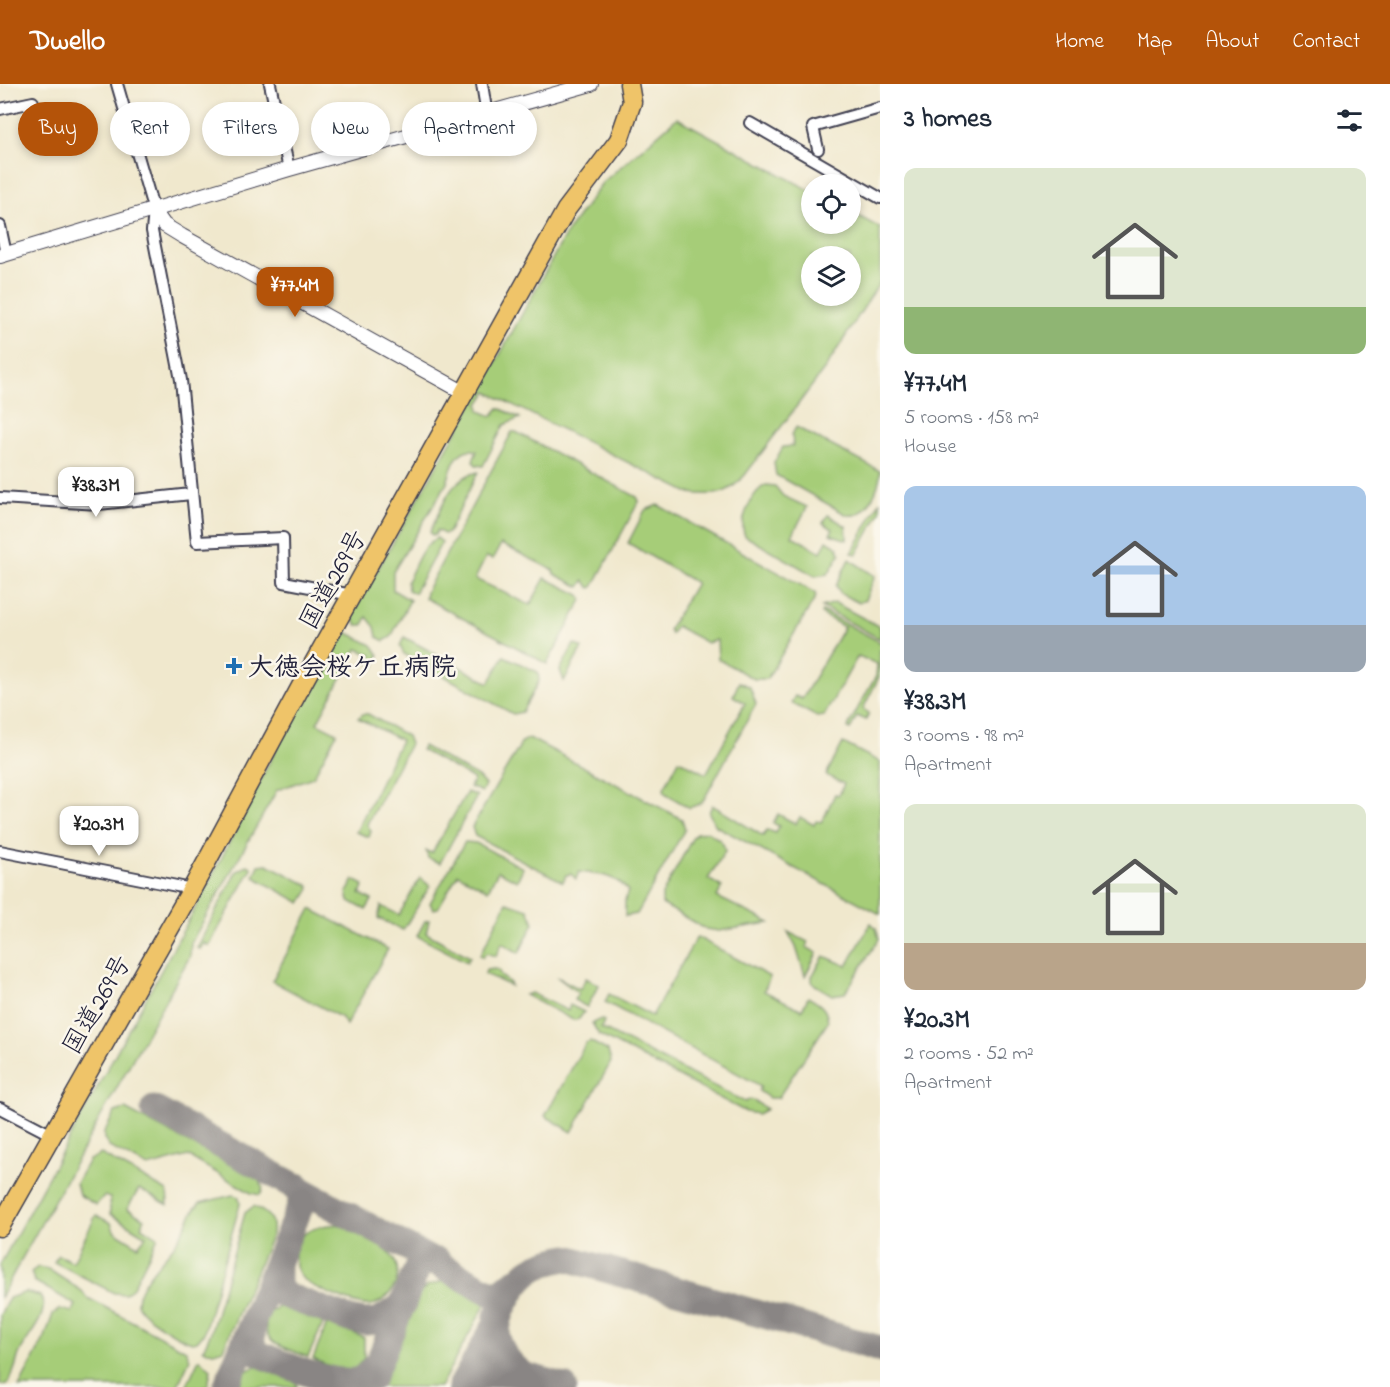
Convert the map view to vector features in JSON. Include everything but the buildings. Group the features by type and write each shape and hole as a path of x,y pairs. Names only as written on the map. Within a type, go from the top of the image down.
{"highway":[{"name":"国道269号","path":"0,1227 50,1134 192,889 352,594 566,210 619,140 632,102 629,84"}],"street":[{"path":"117,84 154,211 164,225 465,393"},
{"path":"270,84 289,169"},
{"path":"482,84 485,102"},
{"path":"531,102 591,84"},
{"path":"0,109 18,105"},
{"path":"818,149 813,127 880,108"},
{"path":"750,123 880,198"},
{"path":"0,226 3,255 289,169 402,138"},
{"path":"154,211 152,231 181,380 197,542 283,538 284,582 352,594"},
{"path":"0,498 99,504 191,494"},
{"path":"0,851 192,889"},
{"path":"0,1108 50,1134"}],"green space":[{"path":"677,118 801,186 801,234 861,234 861,218 880,228 880,282 826,367 745,475 732,487 720,493 689,493 487,392 479,404 480,411 492,416 499,408 520,418 504,425 483,466 476,465 473,461 477,451 464,451 456,459 447,483 393,572 393,590 410,600 391,637 384,641 377,637 375,627 367,617 363,625 357,625 351,616 481,389 567,232 602,183"},
{"path":"796,427 880,471 875,493 861,512 847,515 776,475 774,463 783,447 793,446 792,435"},
{"path":"512,432 516,432 637,497 639,501 593,587 590,588 584,580 580,587 554,574 553,570 501,544 493,559 486,557 475,579 530,605 545,578 580,595 582,600 547,664 425,598 426,592"},
{"path":"478,472 448,533 444,534 437,530 435,535 432,535 430,532 453,487 468,475"},
{"path":"766,485 775,486 783,496 807,507 792,536 821,552 827,540 838,547 840,554 828,574 815,576 745,536 743,523 751,500"},
{"path":"880,501 880,512 857,554 852,553"},
{"path":"658,505 815,593 816,597 767,679 754,679 718,659 717,640 707,643 676,626 671,634 669,629 696,583 628,543 645,510"},
{"path":"828,515 846,526 847,540 830,534 833,529 823,523"},
{"path":"437,538 442,542 414,593 408,590 407,581 422,552"},
{"path":"849,559 875,576 865,600 859,603 841,594 836,586"},
{"path":"835,603 880,627 880,639 822,607"},
{"path":"822,611 880,642 879,677 863,709 869,713 866,720 857,716 850,730 849,724 876,676 877,664 858,656 824,716 817,717 791,703 795,696 802,699 844,627 821,614"},
{"path":"342,630 372,645 379,655 375,666 369,663 372,655 357,649 317,723 337,733 313,777 277,790 191,943 190,956 0,1298 0,1265 209,883 299,703"},
{"path":"404,637 489,683 504,656 538,672 539,681 522,712 513,714 404,654 400,646"},
{"path":"574,644 582,648 564,681 560,670"},
{"path":"739,682 750,687 756,704 702,803 689,808 665,793 664,788 679,760 706,774 745,703 733,696"},
{"path":"363,714 368,714 407,736 410,744 367,824 371,831 369,837 356,832 401,740 358,718"},
{"path":"529,738 682,819 685,829 637,914 625,916 625,900 628,891 612,878 579,872 576,879 571,874 566,875 563,882 475,836 472,827 522,742"},
{"path":"843,743 880,762 880,914 716,826 709,813 712,805 763,836 767,830 776,833 779,826 773,823 778,814 796,824 800,817 814,825 816,821 822,822 835,794 839,795 844,784 826,775"},
{"path":"423,746 478,777 485,785 482,792 470,787 474,779 421,750"},
{"path":"467,792 477,796 440,863 428,858 426,851 432,853"},
{"path":"708,832 721,842 725,851 708,879 722,887 717,897 770,923 719,931 705,929 662,904 662,895 693,837 697,833"},
{"path":"465,842 476,843 523,868 517,881 498,871 488,890 458,874 438,908 433,909 430,903"},
{"path":"267,864 308,885 310,889 301,903 254,877 259,865"},
{"path":"248,865 252,868 209,946 204,943 200,949 197,948 236,872"},
{"path":"420,878 430,886 403,930 378,918 381,906 399,915"},
{"path":"354,880 364,885 360,894 372,900 366,910 349,901 347,892"},
{"path":"507,902 528,909 534,923 519,953 502,943 496,956 486,953 483,957 480,955"},
{"path":"311,909 388,949 346,1025 342,1018 272,981"},
{"path":"429,920 426,933 470,957 467,962 417,936 425,921"},
{"path":"871,923 876,928 879,939 845,993 832,995 812,983 812,976 824,956 847,966"},
{"path":"788,932 808,942 806,947 817,953 805,976 796,947"},
{"path":"697,937 770,977 764,991 802,1010 808,997 819,1004 826,1013 828,1022 778,1098 769,1098 759,1091 761,1086 605,1002 609,994 652,1016"},
{"path":"486,970 499,970 500,975 511,986 485,974"},
{"path":"557,977 580,989 586,978 599,985 587,1007 574,1000 578,993"},
{"path":"531,993 568,1011 570,1005 584,1012 579,1019 573,1020 525,995"},
{"path":"601,1019 604,1021 601,1028 745,1102 751,1099 767,1109 758,1114 746,1112 599,1035 592,1023"},
{"path":"590,1041 608,1051 611,1062 572,1132 545,1116 586,1043"},
{"path":"125,1109 258,1179 263,1188 262,1193 260,1195 251,1193 188,1156 148,1167 109,1147 104,1139 104,1133 115,1112"},
{"path":"101,1154 167,1191 168,1205 139,1189 127,1209 145,1219 141,1227 158,1237 132,1289 125,1294 114,1293 54,1262 58,1255 73,1262 96,1215 111,1223 114,1231 138,1246 146,1236 110,1214 110,1198 104,1196 96,1205 79,1195 76,1183 89,1160"},
{"path":"233,1195 239,1197 240,1204 204,1333 197,1341 192,1342 170,1331 144,1313 137,1302 138,1295 146,1280 176,1242 196,1207 200,1203"},
{"path":"254,1206 263,1211 271,1220 272,1234 223,1349 214,1352 203,1350 211,1332 245,1213"},
{"path":"346,1224 377,1243 394,1259 397,1281 390,1293 377,1303 361,1304 334,1296 309,1283 298,1271 295,1250 303,1235 318,1227"},
{"path":"38,1267 48,1269 82,1291 86,1297 186,1350 190,1359 177,1387 19,1387 45,1337 53,1314 60,1309 72,1312 76,1305 34,1281 31,1272"},
{"path":"444,1281 486,1303 440,1387 377,1387 415,1298 427,1286"},
{"path":"26,1292 40,1296 43,1311 21,1350 8,1384 0,1385 0,1315 9,1298"},
{"path":"286,1302 325,1319 308,1357 275,1343 267,1332 268,1313"},
{"path":"328,1321 364,1338 364,1358 355,1369 341,1371 313,1359"},
{"path":"199,1359 211,1369 208,1387 186,1387"},
{"path":"260,1366 296,1381 297,1387 238,1387 245,1372"}],"taxiway":[{"path":"154,1109 491,1293 500,1293 516,1281"},
{"path":"226,1387 300,1207 302,1193 298,1186"},
{"path":"524,1375 508,1360 499,1344 498,1327 504,1306 521,1278 528,1272 535,1267 567,1258 880,1349"},
{"path":"372,1378 419,1264 438,1261"},
{"path":"277,1264 277,1286 284,1295 349,1319 365,1322 378,1321 403,1305"},
{"path":"461,1387 496,1324 497,1316"},
{"path":"252,1325 252,1344 257,1353 322,1377 348,1381 359,1380 368,1374 379,1361"},
{"path":"464,1387 476,1379 500,1373 526,1376 564,1387"}],"place":[{"name":"大徳会桜ケ丘病院","path":"234,666"}]}
